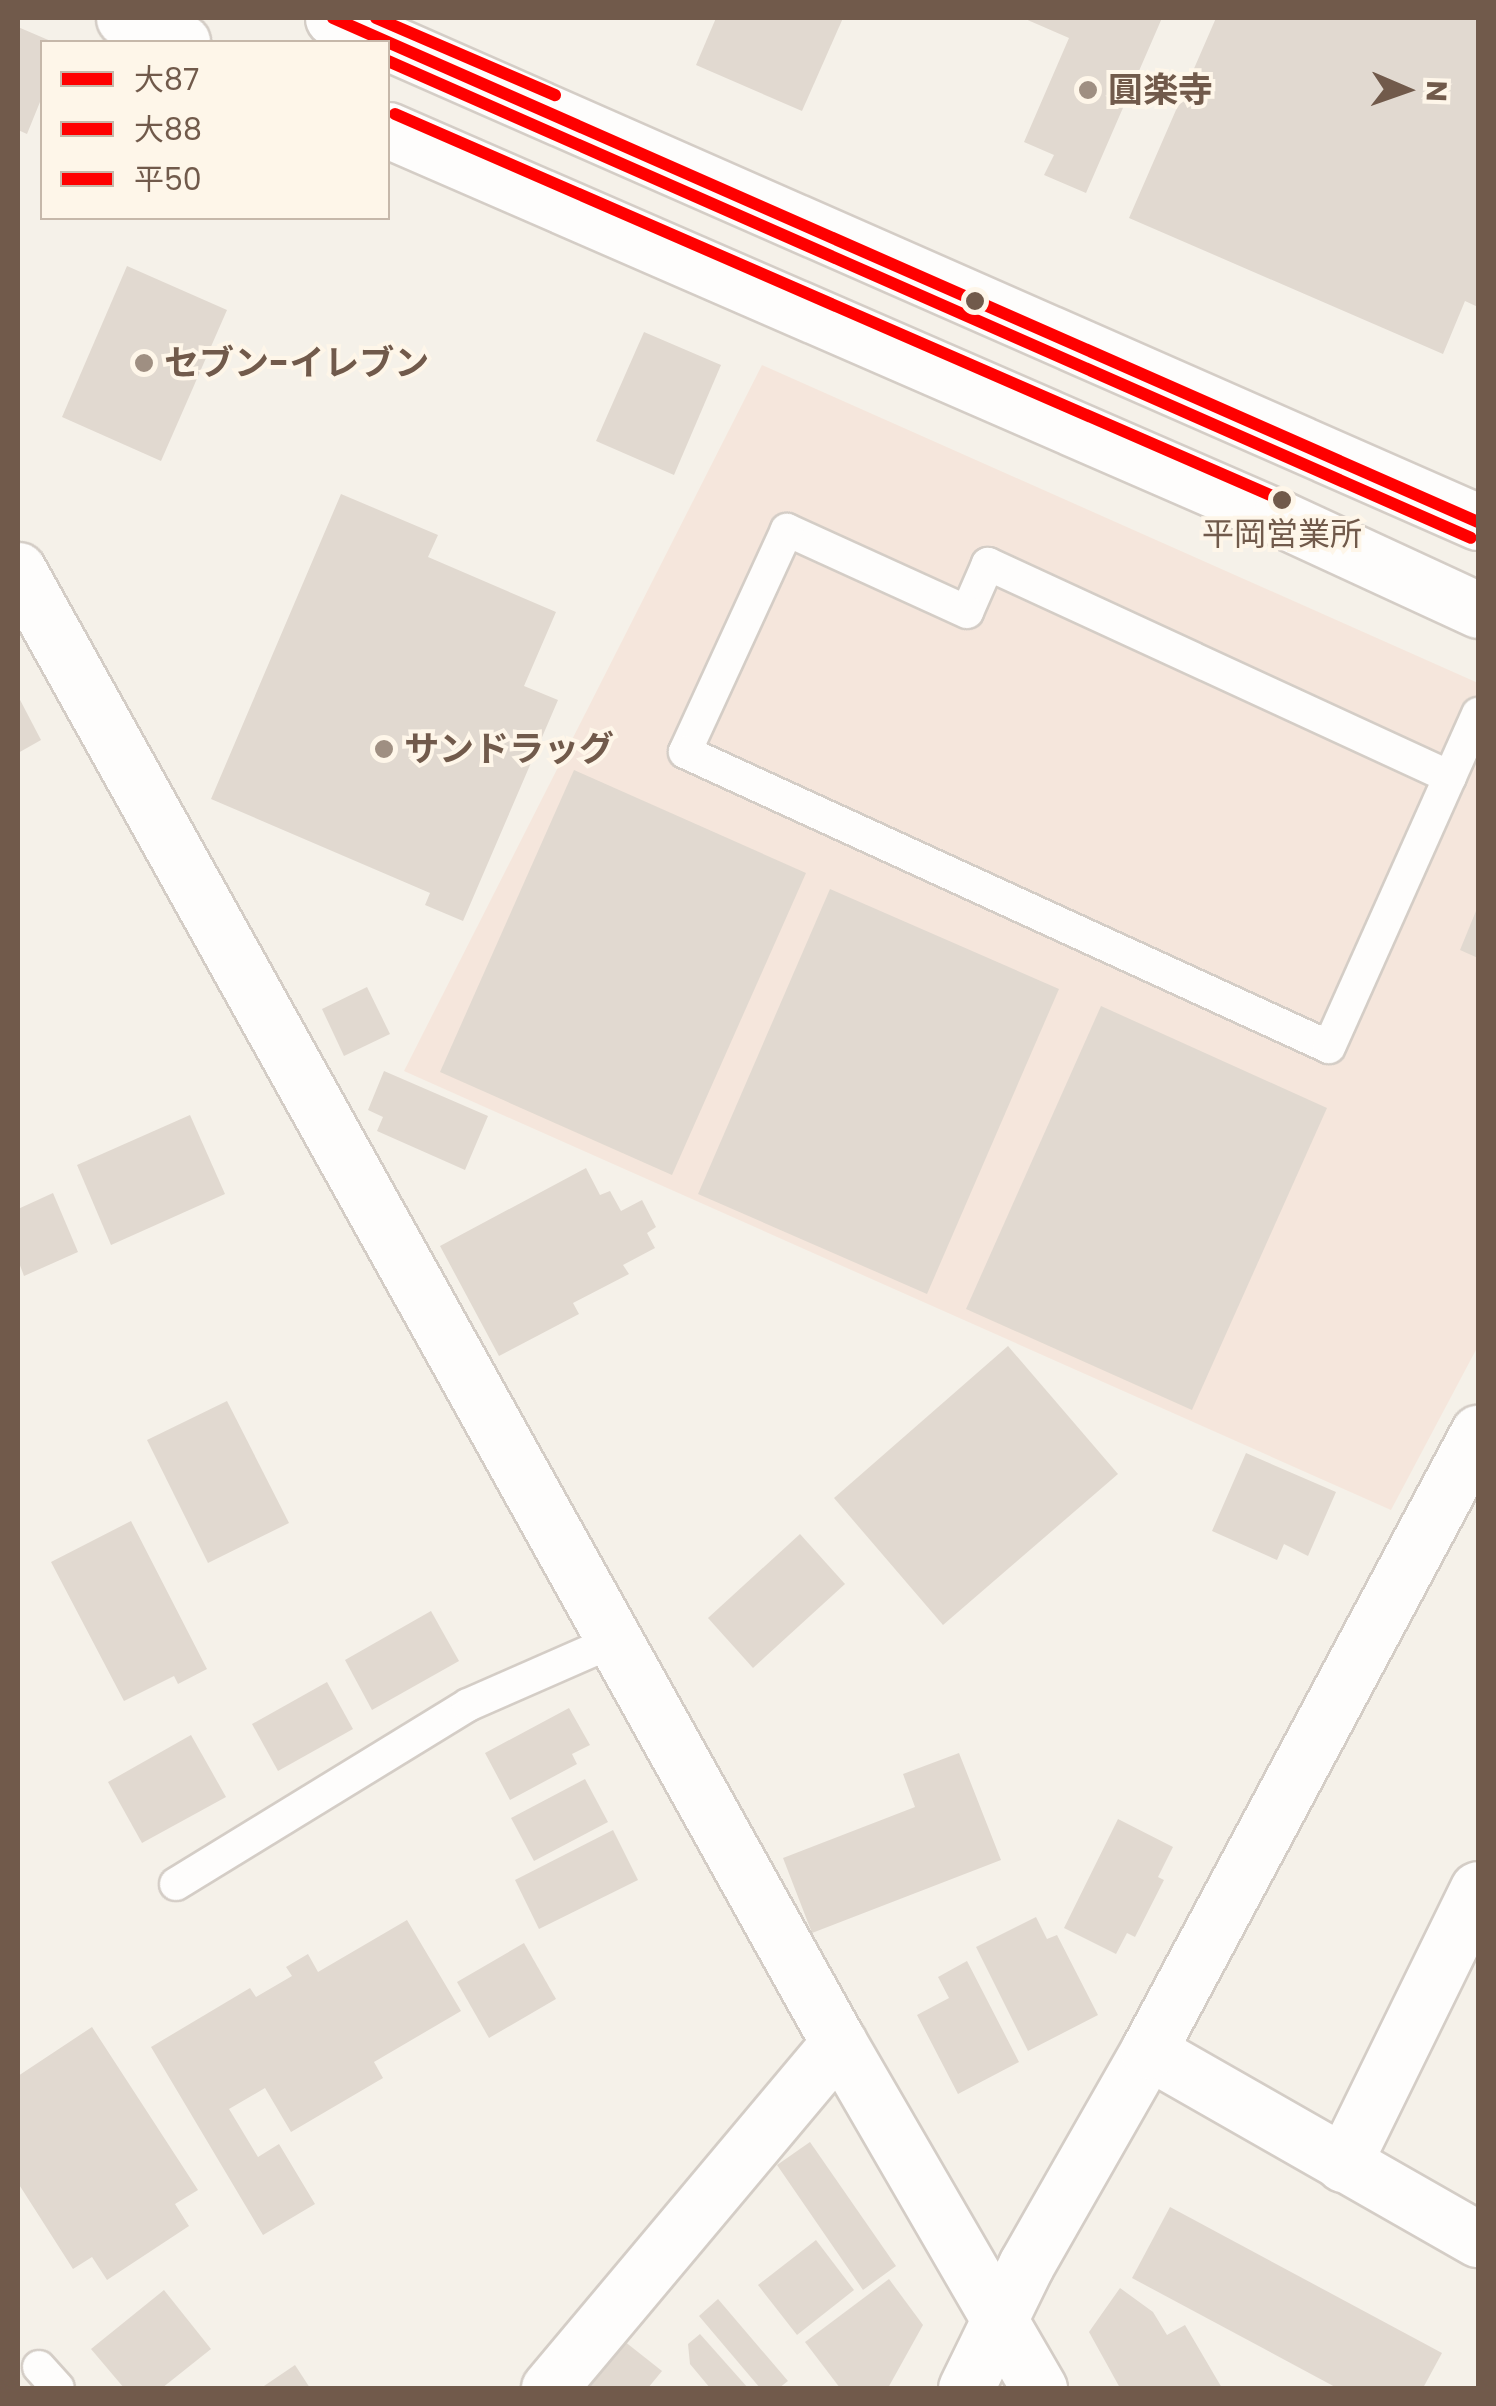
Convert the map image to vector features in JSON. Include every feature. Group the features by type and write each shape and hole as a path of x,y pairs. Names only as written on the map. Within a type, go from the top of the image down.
{"street":[{"path":"124,18 177,40"},
{"path":"332,18 382,40"},
{"path":"390,44 1478,522"},
{"path":"390,131 1278,518 1478,610"},
{"path":"18,570 838,2043 1040,2388"},
{"path":"966,2388 1478,1432"},
{"path":"1343,2164 1460,1969 1478,1890"},
{"path":"549,2388 838,2043"},
{"path":"1148,2051 1478,2239"}],"lane":[{"path":"1450,776 988,564 966,612 787,530 685,752 1328,1047 1478,714"},
{"path":"176,1884 468,1706 614,1642"}],"shaded area":[{"path":"762,365 1478,683 1478,1346 1391,1510 404,1071"}],"building":[{"path":"716,18 843,18 802,111 696,65"},
{"name":"圓楽寺","path":"1023,18 1162,18 1086,193 1044,175 1054,155 1024,142 1069,38"},
{"path":"1216,18 1478,18 1478,307 1465,301 1443,354 1129,218"},
{"path":"18,27 48,40 40,40 40,102 27,134 18,130"},
{"name":"セブン-イレブン","path":"127,266 227,310 161,461 62,417"},
{"path":"644,332 721,365 674,475 596,441"},
{"name":"サンドラッグ","path":"341,494 438,535 428,557 556,612 524,686 558,700 463,921 425,905 430,893 211,799"},
{"path":"18,696 41,740 18,753"},
{"path":"574,770 806,873 672,1175 440,1072"},
{"path":"830,889 1059,989 927,1294 698,1194"},
{"path":"1478,906 1478,958 1460,950"},
{"path":"367,987 390,1034 344,1056 322,1009"},
{"path":"1101,1006 1327,1108 1192,1410 966,1309"},
{"path":"384,1071 488,1116 465,1170 377,1131 383,1117 368,1110"},
{"path":"190,1115 225,1194 111,1245 77,1165"},
{"path":"586,1168 600,1195 610,1191 621,1211 642,1200 656,1227 647,1233 655,1248 623,1265 629,1274 573,1303 579,1314 499,1356 440,1246"},
{"path":"53,1193 78,1252 24,1276 18,1260 18,1209"},
{"path":"1008,1346 1118,1474 943,1625 834,1498"},
{"path":"227,1401 289,1523 208,1563 147,1440"},
{"path":"1246,1453 1336,1492 1308,1556 1284,1544 1277,1560 1212,1531"},
{"path":"131,1521 207,1669 178,1684 174,1676 124,1701 51,1562"},
{"path":"800,1534 845,1584 753,1668 708,1618"},
{"path":"431,1611 459,1661 372,1710 345,1660"},
{"path":"327,1682 353,1729 278,1771 252,1724"},
{"path":"569,1708 590,1745 572,1754 577,1764 510,1800 485,1753"},
{"path":"191,1735 226,1797 142,1843 108,1782"},
{"path":"959,1753 1001,1860 812,1933 783,1858 915,1807 903,1774"},
{"path":"585,1779 608,1822 534,1861 511,1818"},
{"path":"1118,1819 1173,1847 1158,1877 1164,1880 1135,1937 1127,1933 1116,1954 1064,1928"},
{"path":"613,1830 638,1880 539,1929 515,1880"},
{"path":"1036,1917 1047,1939 1057,1935 1098,2015 1028,2051 976,1947"},
{"path":"407,1920 461,2011 374,2062 383,2078 291,2132 265,2088 229,2109 258,2157 279,2144 315,2204 263,2235 151,2047 250,1988 256,1997 292,1976 286,1967 308,1954 318,1972"},
{"path":"524,1943 556,1999 489,2038 457,1982"},
{"path":"967,1961 1019,2062 958,2094 917,2015 949,1998 938,1977"},
{"path":"92,2027 198,2190 175,2204 189,2226 107,2280 92,2257 73,2269 18,2183 18,2076"},
{"path":"810,2142 896,2266 863,2290 777,2165"},
{"path":"1170,2207 1442,2353 1423,2388 1337,2388 1132,2278"},
{"path":"816,2240 854,2290 797,2335 758,2285"},
{"path":"889,2279 923,2325 888,2388 840,2388 805,2342"},
{"path":"1120,2288 1153,2312 1167,2335 1185,2325 1222,2388 1120,2388 1089,2332"},
{"path":"164,2290 211,2349 162,2388 124,2388 91,2349"},
{"path":"718,2299 788,2381 779,2388 760,2388 699,2316"},
{"path":"700,2334 748,2388 710,2388 690,2364 688,2344"},
{"path":"624,2341 662,2371 648,2388 586,2388"},
{"path":"295,2365 310,2388 261,2388"}],"transit line":[{"name":"大87","path":"333,18 383,40"},
{"name":"平50","path":"376,18 555,95"},
{"name":"大87","path":"390,43 1478,522"},
{"name":"大88","path":"390,62 1471,538"},
{"name":"平50","path":"395,114 1286,502"}],"place":[{"name":"圓楽寺","path":"1088,90"},
{"name":"セブン-イレブン","path":"144,363"},
{"name":"平岡営業所","path":"1282,500"},
{"name":"サンドラッグ","path":"384,749"}]}
